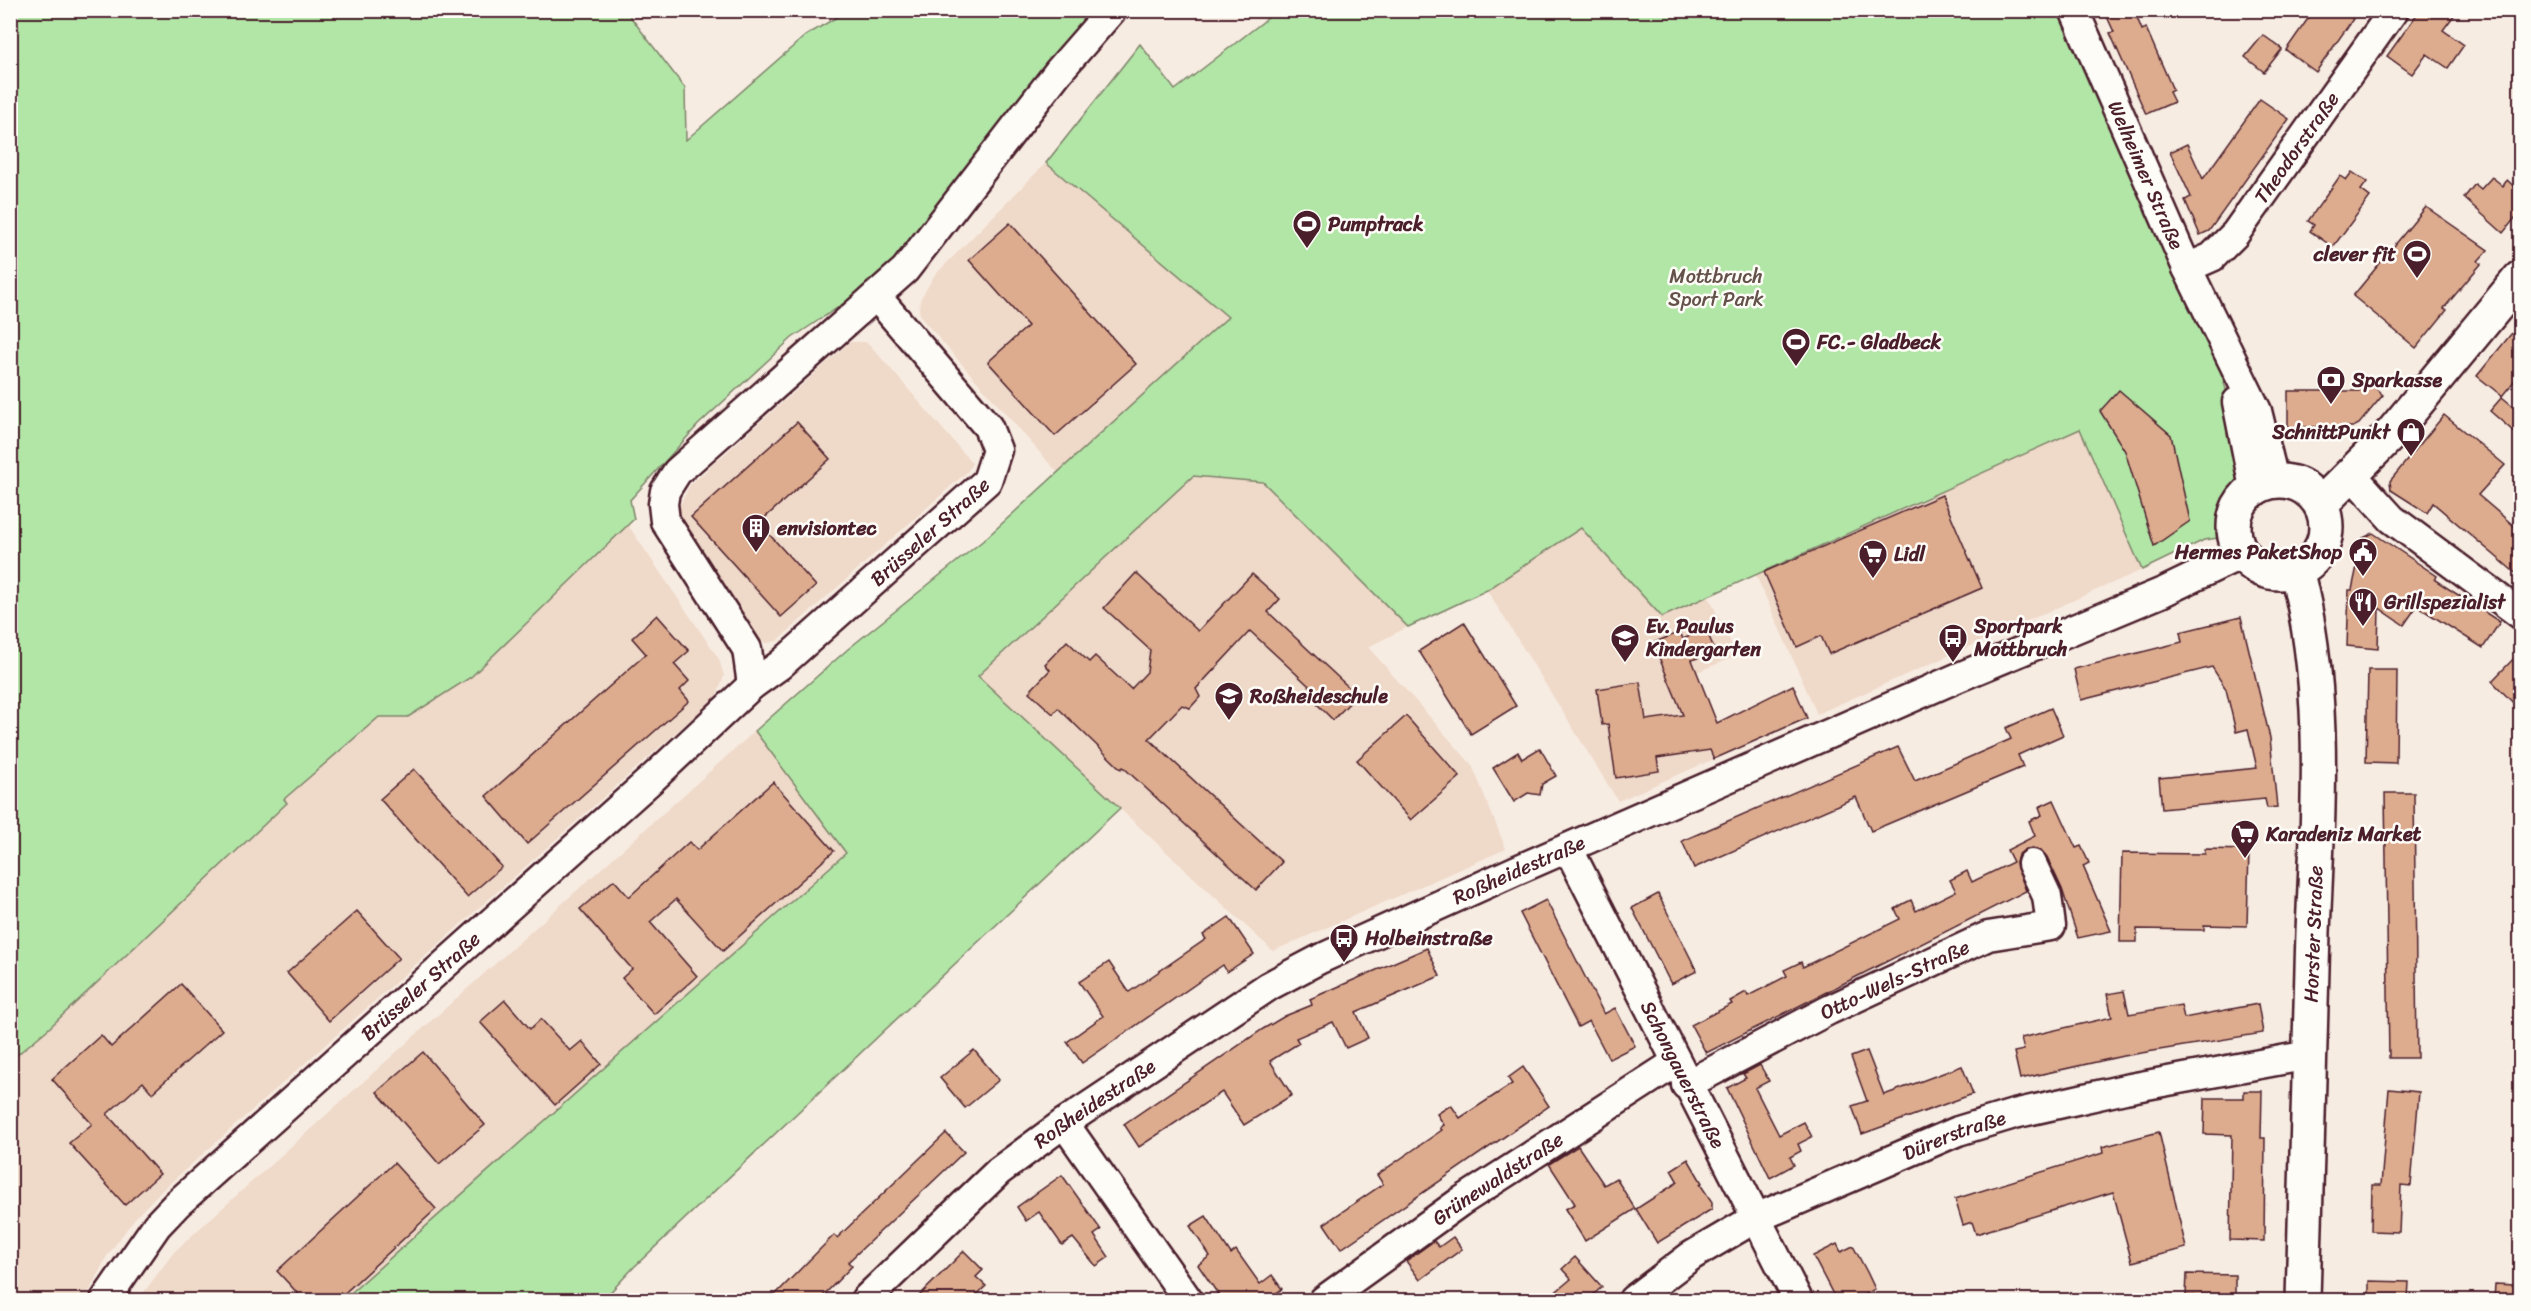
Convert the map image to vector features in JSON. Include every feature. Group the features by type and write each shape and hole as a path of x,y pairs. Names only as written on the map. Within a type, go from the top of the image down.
{"main road":[{"path":"2321,504 2399,425 2520,278"},
{"path":"2285,480 2306,488 2321,504 2326,519 2325,540 2310,562 2296,570 2281,573 2265,570 2242,554 2235,537 2234,523 2240,503 2264,484 2285,480"},
{"name":"Horster Straße","path":"2296,570 2304,598 2316,675 2318,794 2303,1300"}],"street":[{"path":"752,685 747,649 665,521 663,504 665,491 677,472 704,447 905,270 1044,90 1112,10"},
{"name":"Welheimer Straße","path":"2074,10 2187,268 2257,411 2264,484"},
{"name":"Theodorstraße","path":"2187,268 2212,257 2235,234 2394,10"},
{"name":"Brüsseler Straße","path":"105,1300 157,1225 177,1204 628,801 752,685 780,665 987,481 997,450 988,427 876,296"},
{"path":"2352,475 2392,519 2520,614"},
{"name":"Roßheidestraße","path":"865,1300 999,1170 1064,1123 1269,986 1320,959 1568,848 1959,677 2163,592 2242,554"},
{"name":"Schongauerstraße","path":"1568,848 1754,1219 1798,1300"},
{"name":"Otto-Wels-Straße","path":"1681,1074 1829,1010 1988,936 2051,926 2047,896 2032,864"},
{"name":"Dürerstraße","path":"1633,1300 1691,1256 1754,1219 1958,1131 2014,1114 2125,1089 2309,1055"},
{"name":"Grünewaldstraße","path":"1324,1300 1460,1202 1681,1074"},
{"path":"1064,1123 1188,1300"}],"shaded area":[{"path":"1046,163 1228,317 1058,473 922,319 919,311 920,300 934,276"},
{"path":"850,342 865,342 870,345 972,463 968,471 777,641 767,643 759,640 690,538 681,520 679,507 690,485"},
{"path":"2080,429 2142,570 1817,714 1755,573"},
{"name":"Roßheideschule","path":"1193,476 1263,482 1408,627 1368,647 1472,765 1506,849 1273,951 978,677"},
{"path":"628,525 719,659 724,676 716,697 158,1194 135,1218 107,1256 85,1300 11,1300 10,1060 48,1029 287,803 284,799 379,717 408,717 471,677"},
{"name":"Ev. Paulus Kindergarten","path":"1581,528 1662,617 1708,595 1737,656 1697,672 1717,723 1701,731 1714,759 1618,801 1487,590"},
{"path":"755,731 847,853 343,1300 138,1300 174,1252"}],"green space":[{"path":"11,11 626,11 685,88 686,140 805,36 847,11 1091,11 1095,15 888,274 792,338 698,425 630,500 634,519 471,677 408,717 379,717 284,799 287,803 48,1029 11,1060"},
{"name":"Mottbruch Sport Park","path":"1277,11 2069,11 2213,346 2235,419 2247,481 2235,493 2228,506 2225,537 2204,540 2142,570 2080,429 1662,617 1581,528 1487,590 1408,627 1263,482 1193,476 978,676 1120,808 634,1267 603,1300 343,1300 846,853 755,731 848,649 985,539 1228,317 1046,163 1140,44 1175,90"}],"building":[{"path":"2104,10 2134,10 2142,30 2146,28 2173,90 2169,92 2174,102 2146,114 2110,33 2114,32"},
{"path":"2314,10 2341,10 2353,19 2316,72 2286,50"},
{"path":"2420,10 2458,10 2443,30 2464,45 2448,68 2427,54 2412,74 2387,56"},
{"path":"2263,35 2282,49 2264,72 2245,57"},
{"path":"2260,99 2289,119 2209,231 2200,235 2185,200 2191,197 2170,152 2187,144 2203,179"},
{"path":"2352,172 2367,182 2361,190 2370,197 2333,247 2310,231 2314,225 2308,221 2340,176 2346,180"},
{"path":"2492,177 2503,186 2507,180 2520,192 2520,212 2503,233 2464,198 2475,184 2481,189"},
{"name":"clever fit","path":"2426,207 2488,250 2478,261 2481,264 2444,308 2447,310 2416,348 2353,296"},
{"path":"1010,223 1136,364 1055,436 988,362 1028,326 969,260"},
{"path":"2520,323 2520,374 2502,396 2477,376"},
{"name":"Sparkasse","path":"2367,381 2383,395 2359,424 2353,427 2288,427 2288,391 2359,391"},
{"path":"2119,390 2171,435 2190,521 2154,546 2125,451 2100,411"},
{"path":"2502,397 2520,412 2520,437 2490,411"},
{"path":"2444,415 2505,465 2478,495 2520,531 2520,577 2433,503 2427,513 2391,490 2390,481"},
{"path":"797,422 830,459 759,523 816,586 781,617 691,517"},
{"name":"Lidl","path":"1942,495 1982,588 1829,654 1821,636 1797,647 1764,572"},
{"path":"2373,533 2437,576 2435,580 2500,622 2483,648 2417,606 2404,625 2379,608 2378,649 2347,646 2349,590 2352,590 2363,538"},
{"path":"1136,573 1198,631 1252,574 1280,599 1268,612 1357,695 1333,720 1317,704 1322,698 1250,631 1196,689 1200,697 1190,708 1182,705 1149,739 1282,862 1256,890 1123,767 1121,769 1058,708 1053,714 1029,692 1050,670 1045,664 1067,641 1089,662 1095,656 1131,689 1147,672 1150,650 1104,608"},
{"path":"657,615 689,651 674,664 689,681 680,690 689,701 527,844 486,796 646,654 632,638"},
{"path":"2241,617 2270,738 2277,807 2267,808 2265,799 2162,809 2159,778 2257,768 2248,729 2236,732 2226,689 2212,667 2081,700 2074,669 2182,642 2180,632"},
{"path":"1464,622 1516,706 1471,734 1419,651"},
{"name":"Ev. Paulus Kindergarten","path":"1706,629 1715,651 1692,660 1717,723 1793,685 1807,718 1714,759 1710,750 1657,758 1659,771 1616,778 1608,724 1602,725 1597,689 1640,682 1646,720 1683,715 1653,643 1680,632 1683,639"},
{"path":"2520,652 2520,710 2492,681"},
{"path":"2368,670 2397,670 2396,763 2366,762"},
{"path":"2051,708 2063,735 2018,755 2023,767 1871,831 1856,797 1694,868 1682,841 1898,747 1915,781 2011,739 2006,728"},
{"path":"1406,716 1460,777 1411,820 1357,760"},
{"path":"1540,748 1556,776 1542,784 1540,795 1528,793 1514,802 1493,768 1518,752 1522,759"},
{"path":"414,769 502,867 467,897 380,799"},
{"path":"773,782 834,851 723,951 676,899 650,922 697,976 654,1014 622,978 632,969 580,909 614,880 629,897 689,842 697,850"},
{"path":"2385,793 2414,793 2417,1058 2389,1058"},
{"path":"2054,800 2076,848 2081,846 2089,863 2083,866 2111,931 2078,938 2062,889 2047,857 2041,850 2026,849 2018,855 2016,863 2026,891 1706,1053 1691,1025 1732,1004 1730,1001 1746,992 1748,996 1787,976 1784,970 1801,962 1803,967 1900,919 1895,909 1903,904 1911,900 1916,911 1956,891 1950,880 1967,871 1972,882 2013,862 2007,850 2035,836 2029,821 2042,815 2039,807"},
{"path":"2205,849 2249,850 2247,926 2204,925 2204,930 2137,929 2137,942 2120,942 2122,853 2205,854"},
{"path":"1658,894 1697,971 1671,984 1632,908"},
{"path":"1546,900 1604,1014 1615,1008 1635,1046 1609,1059 1589,1021 1578,1027 1520,913"},
{"path":"357,911 399,958 329,1021 287,973"},
{"path":"1229,917 1254,954 1227,972 1223,965 1082,1063 1067,1042 1103,1016 1079,982 1109,962 1129,992 1206,939 1203,935"},
{"path":"1427,948 1440,976 1356,1012 1368,1038 1346,1048 1333,1022 1296,1038 1299,1043 1270,1061 1292,1095 1244,1125 1222,1092 1139,1147 1124,1124 1263,1029 1285,1016 1312,1005 1310,999"},
{"path":"181,984 222,1030 152,1093 143,1082 107,1114 160,1174 125,1205 69,1143 92,1124 52,1079 101,1035 111,1047"},
{"path":"2124,991 2129,1014 2181,1005 2184,1018 2258,1004 2263,1033 2123,1056 2020,1079 2014,1052 2024,1050 2021,1038 2112,1017 2107,994"},
{"path":"505,1000 530,1029 541,1019 570,1051 582,1041 601,1064 555,1105 480,1022"},
{"path":"974,1050 999,1080 965,1108 940,1078"},
{"path":"1867,1051 1884,1095 1962,1066 1973,1094 1862,1134 1852,1106 1867,1101 1851,1057"},
{"path":"423,1052 485,1125 439,1164 377,1092"},
{"path":"1760,1065 1769,1081 1755,1088 1779,1135 1804,1122 1812,1137 1798,1144 1801,1151 1790,1157 1794,1165 1770,1178 1727,1088 1746,1078 1743,1074"},
{"path":"1523,1067 1549,1106 1341,1249 1324,1224 1383,1184 1377,1175 1442,1130 1440,1128 1444,1125 1437,1114 1451,1105 1460,1118 1512,1084 1508,1078"},
{"path":"2389,1089 2419,1092 2411,1186 2401,1185 2399,1232 2371,1231 2372,1185 2381,1185"},
{"path":"2244,1091 2262,1091 2261,1138 2265,1138 2264,1241 2230,1240 2232,1135 2204,1134 2205,1098 2244,1098"},
{"path":"2159,1132 2186,1248 2132,1262 2113,1192 1976,1234 1972,1222 1963,1225 1955,1199 2103,1153 2102,1147"},
{"path":"946,1133 964,1152 848,1262 852,1266 819,1300 770,1300 834,1235 837,1238"},
{"path":"1578,1146 1604,1185 1616,1178 1635,1209 1585,1241 1565,1209 1575,1204 1549,1164"},
{"path":"1688,1159 1712,1202 1712,1209 1657,1243 1636,1209 1678,1182 1671,1170"},
{"path":"394,1163 436,1209 337,1300 304,1300 277,1271"},
{"path":"1062,1175 1101,1230 1094,1235 1109,1257 1096,1266 1073,1238 1062,1245 1039,1212 1026,1221 1017,1207"},
{"path":"1206,1216 1231,1254 1236,1250 1260,1284 1272,1275 1282,1289 1269,1298 1271,1300 1222,1300 1198,1265 1210,1256 1190,1226"},
{"path":"1453,1237 1462,1249 1420,1280 1406,1261 1434,1241 1439,1247"},
{"path":"1837,1244 1841,1252 1853,1246 1867,1272 1875,1289 1864,1295 1867,1300 1836,1300 1813,1256"},
{"path":"964,1251 983,1270 976,1277 986,1286 971,1300 915,1300"},
{"path":"1575,1257 1602,1287 1587,1300 1546,1300 1571,1279 1562,1269"},
{"path":"2187,1274 2235,1275 2235,1300 2194,1300 2194,1296 2186,1296"},
{"path":"2369,1281 2409,1282 2408,1300 2369,1300"},
{"path":"2495,1284 2514,1285 2514,1300 2494,1300"}],"place":[{"name":"Pumptrack","path":"1307,250"},
{"name":"clever fit","path":"2417,280"},
{"name":"FC.- Gladbeck","path":"1796,368"},
{"name":"Sparkasse","path":"2331,406"},
{"name":"SchnittPunkt","path":"2411,458"},
{"name":"envisiontec","path":"756,554"},
{"name":"Hermes PaketShop","path":"2363,578"},
{"name":"Lidl","path":"1873,580"},
{"name":"Grillspezialist","path":"2363,628"},
{"name":"Ev. Paulus Kindergarten","path":"1625,664"},
{"name":"Sportpark Mottbruch","path":"1953,664"},
{"name":"Roßheideschule","path":"1229,722"},
{"name":"Karadeniz Market","path":"2245,860"},
{"name":"Holbeinstraße","path":"1344,964"}]}
